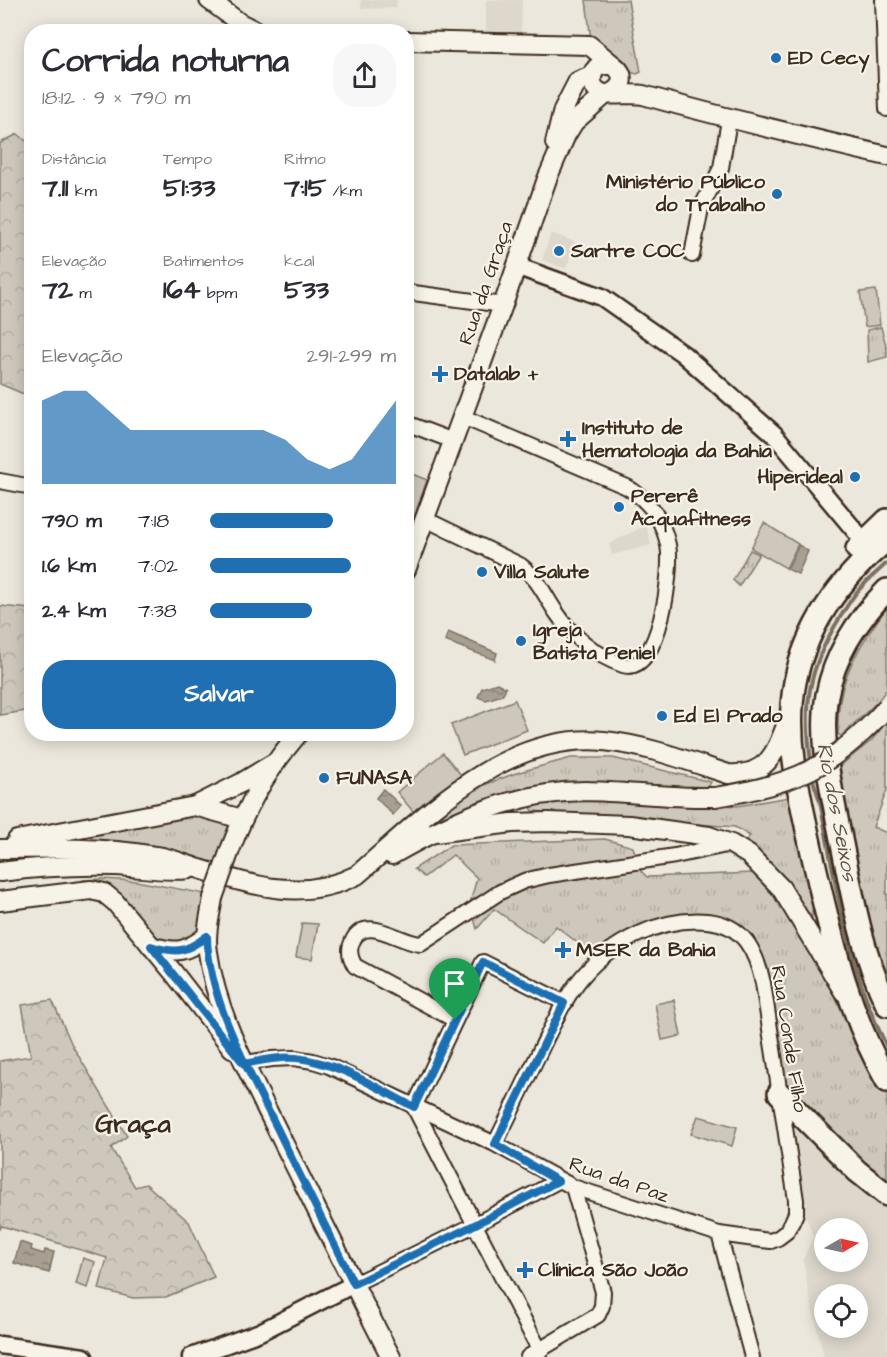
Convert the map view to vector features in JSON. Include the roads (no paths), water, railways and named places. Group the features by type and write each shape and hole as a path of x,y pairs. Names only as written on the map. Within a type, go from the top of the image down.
{"main road":[{"path":"209,0 242,24"},
{"path":"414,41 588,45 617,68 641,94"},
{"path":"564,43 576,52 593,73"},
{"path":"617,68 600,64 593,73 593,86 601,93 641,94 729,120 887,156"},
{"path":"609,93 616,91 622,82 617,68"},
{"name":"Rua da Graça","path":"547,179 563,110 578,81 593,73"},
{"name":"Rua da Graça","path":"414,549 547,179 574,122 609,93"},
{"path":"357,875 426,814 493,767 524,753 551,745 579,741 603,741 686,760 728,774 741,775 755,772 765,765 776,749 792,710 796,681 805,647 818,618 830,599 874,544 887,520"},
{"path":"851,1004 837,962 796,766 790,663 804,623 818,593 874,544"},
{"path":"887,590 871,606 842,650 830,684 825,717 829,770 847,868 872,967 887,1005"},
{"path":"0,849 87,849 157,856 261,886 313,890 357,875 427,834 488,807 515,799 549,793 585,791 687,798 715,797 769,787 810,772 853,741 887,707"},
{"path":"292,741 255,792 242,819 213,898 207,949 214,980 244,1064 391,1357"},
{"path":"0,843 195,806 274,763"},
{"path":"195,806 242,819"},
{"path":"427,834 512,823 593,823 687,832 709,836 731,844 749,855 781,888 851,1004 887,1081"},
{"path":"0,872 86,865 171,872 198,868"},
{"path":"0,901 91,890 104,893 115,902 244,1064"},
{"path":"151,946 168,951 180,951 192,947 207,936"},
{"path":"779,1093 857,1171 887,1195"},
{"path":"784,1125 790,1117 806,1120"}],"street":[{"path":"883,0 887,110"},
{"path":"692,255 701,208 721,168 729,120"},
{"path":"516,266 602,297 682,354 774,434 874,544"},
{"path":"414,293 503,305"},
{"path":"425,519 520,565 531,573 567,628 596,651 622,665 629,666 638,663 648,653 663,614 670,563 668,544 662,526 641,495 462,417"},
{"path":"414,426 453,441"},
{"path":"0,481 24,486"},
{"path":"455,1020 355,966 350,958 350,946 360,931 368,928 378,930 410,944 421,944 500,892 524,881 549,875 675,856 731,844"},
{"name":"Rua Conde Filho","path":"495,1144 564,1003 582,977 603,957 647,930 697,920 730,926 752,949 759,964 796,1200 796,1213 786,1232 771,1240 719,1234"},
{"path":"564,1003 483,962 414,1107 474,1225 534,1354 598,1315 602,1306 603,1292 573,1188"},
{"name":"Rua da Paz","path":"244,1064 294,1058 313,1061 360,1080 495,1144 573,1188 719,1234"},
{"path":"191,1357 260,1332 558,1181"},
{"path":"719,1234 752,1357"},
{"path":"0,1345 84,1357"}],"water":[{"path":"799,545 808,551 798,574 787,569"},
{"path":"448,632 497,653 495,660 445,641"},
{"path":"497,683 506,688 502,695 486,700 478,697 482,688"},
{"path":"383,789 401,806 393,815 376,798"},
{"path":"20,1242 32,1246 31,1250 44,1254 45,1250 54,1252 49,1273 14,1263"}],"waterway":[{"name":"Rio dos Seixos","path":"811,762 808,704 814,671 820,654 852,598 887,563"},
{"name":"Rio dos Seixos","path":"812,775 821,806 838,899 853,959 887,1047"}],"place":[{"name":"ED Cecy","path":"776,58"},
{"name":"Ministério Público do Trabalho","path":"777,194"},
{"name":"Sartre COC","path":"559,251"},
{"name":"Datalab +","path":"440,374"},
{"name":"Instituto de Hematologia da Bahia","path":"568,439"},
{"name":"Hiperideal","path":"855,477"},
{"name":"Pererê Acquafitness","path":"619,507"},
{"name":"Villa Salute","path":"482,572"},
{"name":"Igreja Batista Peniel","path":"521,641"},
{"name":"Ed El Prado","path":"662,716"},
{"name":"FUNASA","path":"324,778"},
{"name":"MSER da Bahia","path":"563,950"},
{"name":"Clínica São João","path":"525,1270"}],"district":[{"name":"Graça","path":"133,1124"}]}
